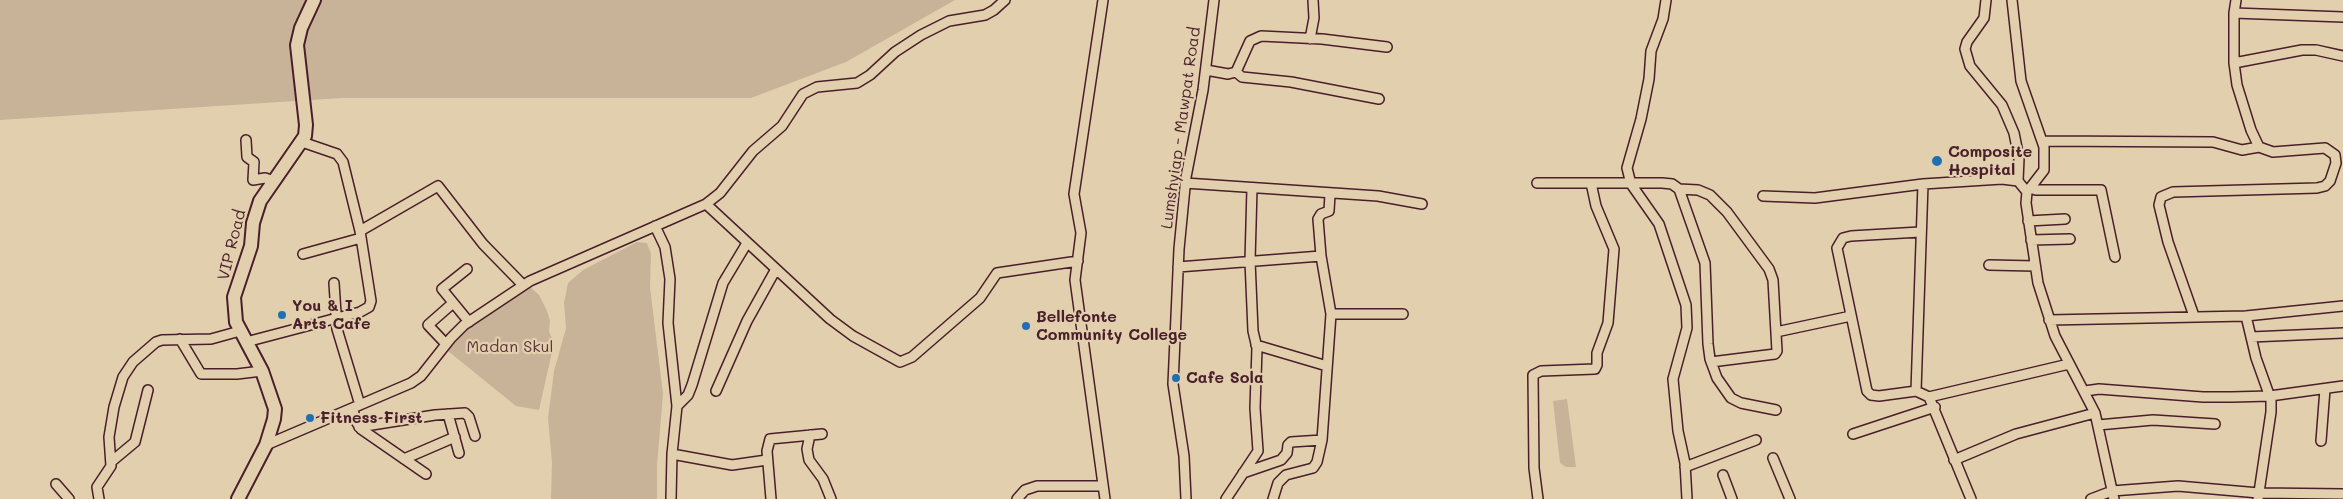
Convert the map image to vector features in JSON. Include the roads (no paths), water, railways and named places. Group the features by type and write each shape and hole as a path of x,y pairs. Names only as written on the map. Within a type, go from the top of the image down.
{"street":[{"name":"VIP Road","path":"238,499 266,445 275,409 262,371 243,337 234,315 234,297 251,246 256,212 260,202 305,136 306,125 297,45 301,28 314,0"},
{"path":"266,445 384,396 421,376 446,344 469,322 523,285 706,204 720,193 753,151 782,126 803,94 817,87 846,86 857,83 870,75 905,45 921,35 949,20 984,15 994,10 1005,0"},
{"path":"1103,0 1087,103 1083,146 1075,185 1075,206 1081,233 1075,280 1105,499"},
{"name":"Lumshyiap - Mawpat Road","path":"1186,499 1184,456 1173,384 1178,267 1185,184 1206,70 1214,0"},
{"path":"1310,39 1314,18 1313,0"},
{"path":"1666,0 1663,19 1651,51 1649,79 1641,120 1628,158 1627,168 1632,184 1659,224 1686,305 1687,328 1673,379 1678,431 1685,467 1687,499"},
{"path":"1986,0 1984,18 1967,42 1965,49 1970,66 2002,105 2014,133 2019,158 2018,181"},
{"path":"2012,0 2021,80 2043,142 2044,170 2029,190 2026,203 2035,266 2049,320 2069,364 2095,413 2113,495"},
{"path":"2236,0 2234,13 2234,63 2237,85 2259,147"},
{"path":"2234,13 2343,17"},
{"path":"1236,72 1246,47 1256,37 1310,39 1387,47"},
{"path":"2234,63 2302,50 2316,50 2343,56"},
{"path":"1206,70 1228,74 1236,72"},
{"path":"1236,72 1242,77 1292,82 1379,99"},
{"path":"246,140 247,156 254,162 252,180 265,178 274,181"},
{"path":"99,499 97,487 109,471 111,462 109,445 110,425 123,377 133,362 156,342 180,339 243,337 335,318 369,307 371,301 360,234 341,158 327,150 302,142"},
{"path":"2043,142 2213,142 2242,150 2259,147 2274,152 2325,148 2335,155 2339,163 2330,181 2325,186 2317,188 2173,192 2161,197 2159,205 2168,242 2194,316"},
{"path":"1763,196 1814,198 1923,184 2002,179 2018,181 2029,190 2101,190 2115,257"},
{"path":"1537,183 1667,184 1679,189 1698,190 1710,195 1727,212 1768,269 1773,280 1777,351 1771,356 1711,362"},
{"path":"1538,499 1534,468 1533,375 1541,371 1595,369 1597,353 1608,323 1614,249 1596,206 1591,183"},
{"path":"1185,184 1378,196 1422,204"},
{"path":"1916,391 1920,325 1920,232 1923,184"},
{"path":"303,254 360,234 438,186 483,244 523,285"},
{"path":"1226,499 1258,451 1255,408 1256,345 1253,330 1250,261 1252,188"},
{"path":"1679,189 1705,263 1708,344 1711,362 1717,378 1731,398 1740,403 1776,410"},
{"path":"1273,499 1278,483 1286,474 1313,468 1317,462 1322,440 1331,314 1321,256 1318,219 1321,214 1329,211 1330,194"},
{"path":"706,204 830,319 853,336 900,362 912,357 980,298 997,273 1078,261"},
{"path":"2028,221 2065,219"},
{"path":"655,226 661,236 668,260 670,279 668,322 677,406 672,454 672,499"},
{"path":"1920,232 1851,236 1843,238 1837,248 1867,391 1871,395 1878,396 1916,391 1929,398 1935,408 1971,499"},
{"path":"2031,240 2070,239"},
{"path":"677,406 688,395 723,283 735,259 747,243"},
{"path":"1178,267 1321,256"},
{"path":"1989,265 2035,266"},
{"path":"467,269 442,288 469,322"},
{"path":"716,392 747,321 776,269"},
{"path":"334,283 335,318 357,407 355,420 359,427 426,474"},
{"path":"446,344 428,325 453,303"},
{"path":"2049,320 2246,316 2343,306"},
{"path":"1331,314 1403,314"},
{"path":"1776,332 1851,316"},
{"path":"2246,316 2263,381 2270,396 2271,412 2259,496"},
{"path":"2251,338 2343,333"},
{"path":"180,339 201,374 237,374 262,371"},
{"path":"1256,345 1327,366"},
{"path":"1929,398 2069,364"},
{"path":"2085,392 2099,389 2203,397 2270,396 2343,386"},
{"path":"2321,441 2325,389"},
{"path":"111,462 135,442 148,390"},
{"path":"1853,434 1935,408"},
{"path":"1954,460 2016,434 2095,413"},
{"path":"359,427 448,414 468,414 474,436"},
{"path":"448,414 459,454"},
{"path":"2098,425 2153,420 2215,424"},
{"path":"770,499 767,445 770,439 822,434"},
{"path":"810,435 807,449 809,460 823,479 832,499"},
{"path":"404,459 454,437"},
{"path":"1243,473 1281,460 1287,453 1288,445 1291,442 1322,440"},
{"path":"1685,467 1756,440"},
{"path":"672,454 732,465 767,460"},
{"path":"1773,458 1790,499"},
{"path":"1723,475 1732,499"},
{"path":"56,484 69,499"},
{"path":"1017,499 1024,490 1037,486 1103,486"},
{"path":"2091,499 2187,487 2259,496 2343,494"}],"place":[{"name":"Composite Hospital","path":"1937,161"},
{"name":"You & I Arts Cafe","path":"282,315"},
{"name":"Bellefonte Community College","path":"1026,326"},
{"name":"Cafe Sola","path":"1176,378"},
{"name":"Fitness First","path":"310,418"}],"park label":[{"name":"Madan Skul","path":"510,347"}]}
